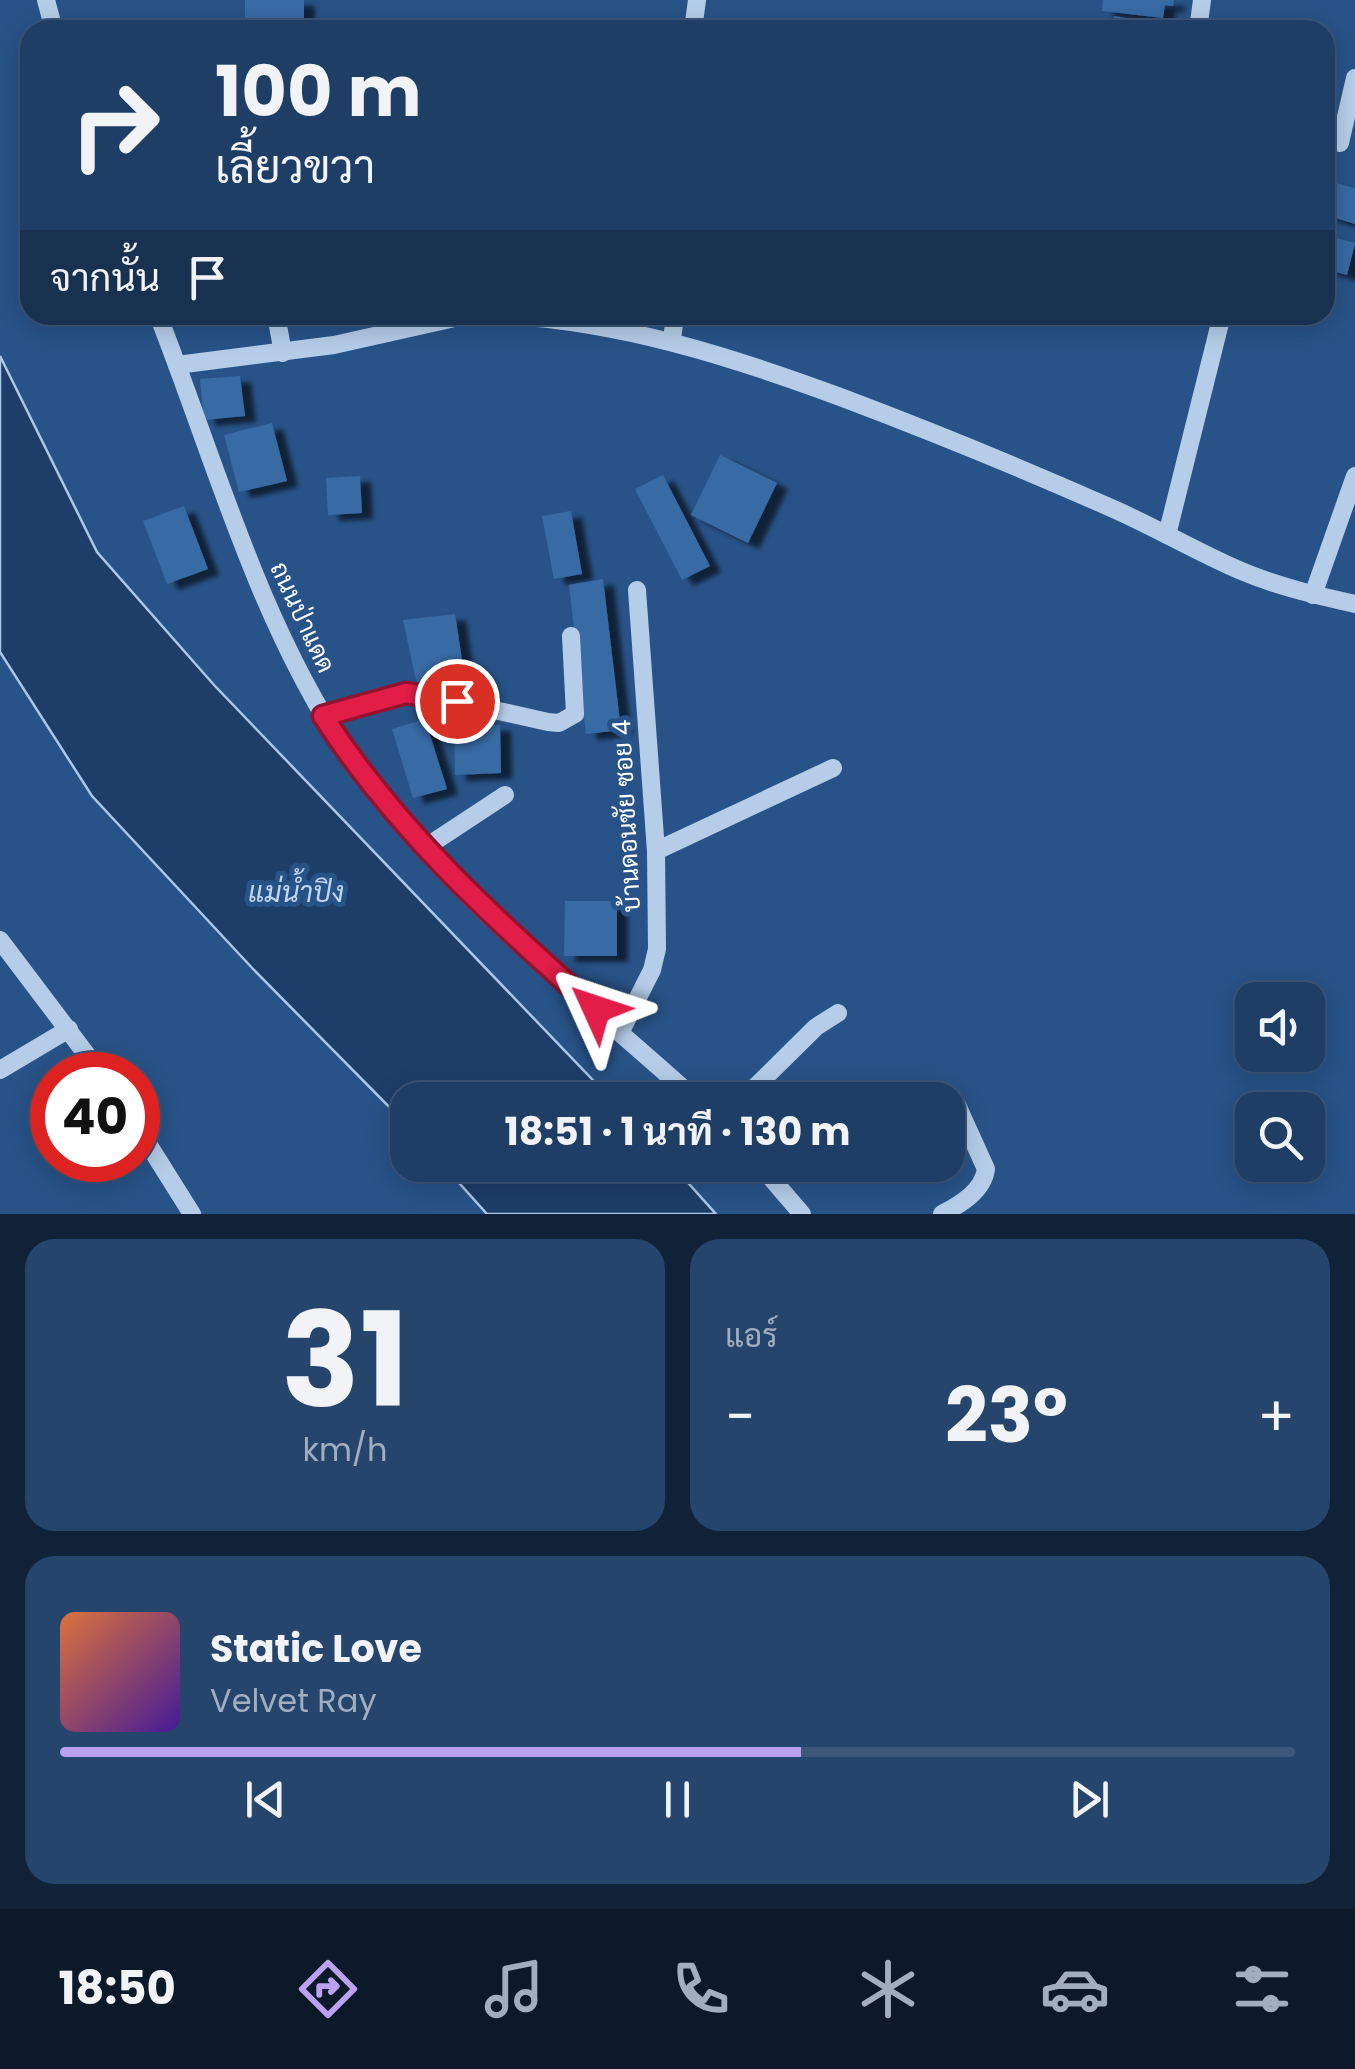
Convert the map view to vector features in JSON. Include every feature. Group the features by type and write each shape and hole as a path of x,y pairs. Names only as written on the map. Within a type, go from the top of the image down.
{"street":[{"path":"1335,142 1340,143 1355,78"},
{"name":"ถนนป่าแดด","path":"162,325 266,605 323,716 376,793 423,848 495,920 676,1082"},
{"path":"278,325 282,353"},
{"path":"177,364 334,345 423,325"},
{"path":"604,325 672,340 785,376 1004,461 1238,570 1313,595 1355,604"},
{"path":"672,340 674,325"},
{"path":"1167,535 1220,325"},
{"path":"1313,595 1355,476"},
{"name":"บ้านดอนชัย ซอย 4","path":"620,1031 656,959 656,851 636,590"},
{"path":"323,716 406,693 427,694 548,722 569,720 575,714 576,701 571,636"},
{"path":"656,851 833,768"},
{"path":"423,848 504,796"},
{"path":"0,940 86,1052"},
{"path":"760,1082 816,1028 838,1013"},
{"path":"0,1070 69,1029"},
{"path":"942,1214 984,1180 986,1168 965,1122"},
{"path":"160,1163 192,1214"},
{"path":"775,1182 802,1214"}],"water":[{"name":"แม่น้ำปิง","path":"0,356 97,552 214,685 595,1082 390,1082 390,1108 254,970 92,796 0,652"},
{"path":"458,1182 687,1182 716,1214 487,1214"}],"building":[{"path":"245,0 304,0 304,20 245,20"},
{"path":"1103,0 1174,0 1173,6 1165,5 1163,18 1102,11"},
{"path":"1335,183 1355,188 1355,224 1335,218"},
{"path":"1335,238 1355,243 1347,275 1335,272"},
{"path":"240,376 245,416 204,420 200,379"},
{"path":"272,423 287,481 239,492 224,435"},
{"path":"720,455 777,483 748,543 691,515"},
{"path":"663,475 710,566 682,580 635,489"},
{"path":"360,476 362,513 328,515 326,478"},
{"path":"184,506 208,569 167,584 143,521"},
{"path":"571,511 582,574 554,579 542,516"},
{"path":"603,579 621,730 586,734 569,585"},
{"path":"455,614 465,679 417,685 403,620"},
{"path":"425,719 447,789 413,798 392,729"},
{"path":"500,725 501,773 455,775 454,726"},
{"path":"565,901 617,901 617,956 564,956"}],"route":[{"path":"457,701 406,693 323,716 386,806 423,848 495,920 596,1009"}]}
